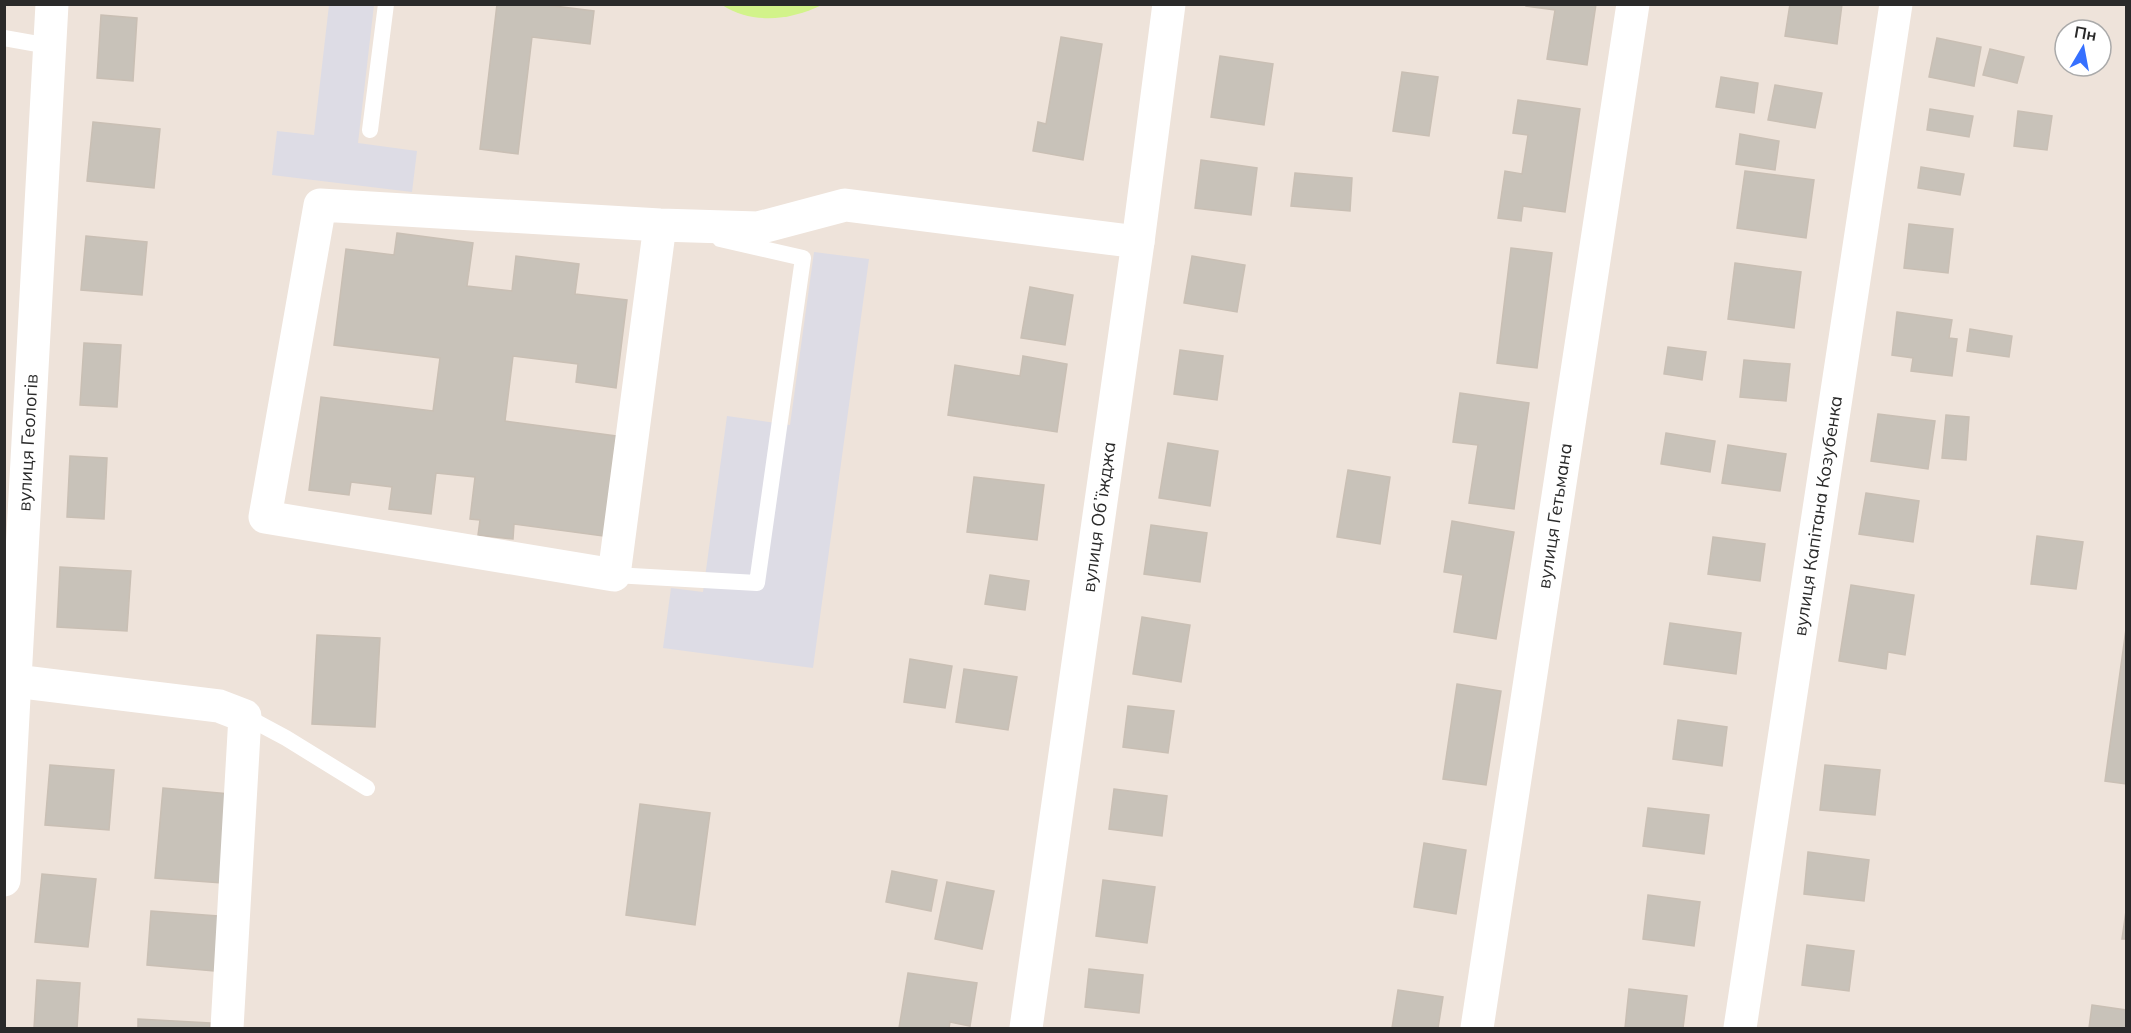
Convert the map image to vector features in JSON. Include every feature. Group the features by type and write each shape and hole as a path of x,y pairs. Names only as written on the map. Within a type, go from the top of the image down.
{"street":[{"name":"вулиця Геологів","path":"4,880 52,4"},
{"name":"вулиця Обʼїжджа","path":"1026,1029 1138,242 1169,4"},
{"name":"вулиця Гетьмана","path":"1477,1029 1633,4"},
{"name":"вулиця Капітана Козубенка","path":"1740,1029 1896,4"},
{"path":"660,225 614,575 265,517 320,205 660,225 758,228 845,205 1138,242"},
{"path":"15,681 219,706 245,716 227,1029"}],"lane":[{"path":"370,130 386,4"},
{"path":"4,38 49,46"},
{"path":"614,575 757,583 803,258 660,225"},
{"path":"245,716 286,738 367,788"}],"shaded area":[{"path":"329,5 374,5 358,143 417,151 412,192 272,175 277,131 314,135"},
{"path":"814,252 869,259 813,668 663,648 671,588 703,592 727,416 790,425"}],"green space":[{"path":"722,5 822,5 785,17 759,18 746,16"}],"building":[{"path":"497,4 538,4 594,11 590,44 532,37 518,154 480,149"},
{"path":"1526,4 1596,4 1587,65 1547,59 1555,10 1526,6"},
{"path":"1790,4 1842,4 1837,44 1785,36"},
{"path":"101,15 137,18 133,81 97,78"},
{"path":"1061,37 1102,44 1083,160 1033,151 1038,122 1046,124"},
{"path":"1937,38 1981,47 1974,86 1929,77"},
{"path":"1990,49 2024,57 2017,83 1983,75"},
{"path":"1220,56 1273,64 1264,125 1211,117"},
{"path":"1402,72 1438,77 1429,136 1393,131"},
{"path":"1721,77 1758,83 1754,113 1716,107"},
{"path":"1775,85 1822,93 1815,128 1768,120"},
{"path":"1518,100 1580,109 1565,212 1523,206 1521,221 1498,218 1505,171 1522,174 1528,135 1513,133"},
{"path":"1930,109 1973,116 1969,137 1927,130"},
{"path":"2018,111 2052,116 2047,150 2014,146"},
{"path":"93,122 160,129 154,188 87,181"},
{"path":"1740,134 1779,141 1775,170 1736,164"},
{"path":"1201,160 1257,168 1251,215 1195,208"},
{"path":"1921,167 1964,174 1960,195 1918,188"},
{"path":"1745,171 1814,180 1806,238 1737,228"},
{"path":"1295,173 1352,178 1350,211 1291,206"},
{"path":"1909,224 1953,229 1948,273 1904,268"},
{"path":"397,233 473,243 467,286 512,291 516,256 579,264 575,294 627,300 616,388 576,382 578,364 513,356 505,421 616,436 603,536 514,524 513,539 478,535 480,520 470,519 475,477 436,473 431,514 389,509 392,487 351,482 349,495 309,490 321,397 433,411 440,358 334,345 346,249 394,255"},
{"path":"86,236 147,242 142,295 81,290"},
{"path":"1511,248 1552,253 1537,368 1497,363"},
{"path":"1192,256 1245,265 1237,312 1184,303"},
{"path":"1735,263 1801,272 1794,328 1728,319"},
{"path":"1030,287 1073,295 1065,345 1021,338"},
{"path":"1897,312 1952,320 1949,338 1957,339 1952,376 1911,371 1913,358 1892,355"},
{"path":"1970,329 2012,336 2009,357 1967,351"},
{"path":"84,343 121,345 117,407 80,405"},
{"path":"1668,347 1706,352 1702,380 1664,374"},
{"path":"1180,350 1223,356 1217,400 1174,394"},
{"path":"1023,356 1067,364 1057,432 948,415 955,365 1020,376"},
{"path":"1744,360 1790,364 1786,401 1740,397"},
{"path":"1460,393 1529,403 1514,509 1469,503 1478,445 1453,442"},
{"path":"1878,414 1935,421 1928,469 1871,461"},
{"path":"1946,415 1969,417 1966,460 1942,458"},
{"path":"1666,433 1715,441 1710,472 1661,464"},
{"path":"1168,443 1218,451 1210,506 1159,498"},
{"path":"1728,445 1786,454 1780,491 1722,483"},
{"path":"70,456 107,458 104,519 67,517"},
{"path":"1348,470 1390,477 1380,544 1337,537"},
{"path":"974,477 1044,485 1037,540 967,532"},
{"path":"1866,493 1919,501 1913,542 1859,534"},
{"path":"1452,521 1514,532 1496,639 1454,632 1463,575 1444,572"},
{"path":"1151,525 1207,533 1200,582 1144,574"},
{"path":"2037,536 2083,542 2076,589 2031,584"},
{"path":"1713,537 1765,544 1760,581 1708,574"},
{"path":"60,567 131,571 127,631 57,627"},
{"path":"990,575 1029,581 1025,610 985,604"},
{"path":"1851,585 1914,595 1905,655 1888,652 1886,669 1839,661"},
{"path":"1142,617 1190,625 1181,682 1133,674"},
{"path":"1670,623 1741,633 1736,674 1664,664"},
{"path":"2126,629 2126,784 2105,781"},
{"path":"317,635 380,638 375,727 312,724"},
{"path":"910,659 952,666 945,708 904,702"},
{"path":"964,669 1017,677 1008,730 956,722"},
{"path":"1457,684 1501,691 1486,785 1443,779"},
{"path":"1128,706 1174,711 1168,753 1123,747"},
{"path":"1678,720 1727,727 1722,766 1673,759"},
{"path":"50,765 114,770 109,830 45,825"},
{"path":"1825,765 1880,770 1875,815 1820,810"},
{"path":"163,788 230,794 222,883 155,878"},
{"path":"1114,789 1167,796 1162,836 1109,829"},
{"path":"640,804 710,813 695,925 626,915"},
{"path":"1648,808 1709,815 1704,854 1643,846"},
{"path":"1424,843 1466,850 1456,914 1414,907"},
{"path":"1808,852 1869,860 1864,901 1804,894"},
{"path":"892,871 937,880 931,911 886,902"},
{"path":"42,874 96,879 88,947 35,942"},
{"path":"1103,880 1155,887 1147,943 1096,936"},
{"path":"947,882 994,891 982,949 935,939"},
{"path":"1648,895 1700,902 1694,946 1643,939"},
{"path":"151,911 218,916 214,971 147,965"},
{"path":"2126,911 2126,939 2122,939"},
{"path":"1807,945 1854,951 1849,991 1802,985"},
{"path":"1089,969 1143,975 1139,1013 1085,1007"},
{"path":"908,973 977,983 970,1026 950,1022 949,1028 899,1028"},
{"path":"37,980 80,983 77,1028 34,1028"},
{"path":"1629,989 1687,996 1683,1028 1625,1028"},
{"path":"1398,990 1443,997 1438,1028 1392,1028"},
{"path":"2092,1005 2126,1010 2126,1028 2089,1028"},
{"path":"138,1019 210,1023 210,1028 138,1028"}]}
